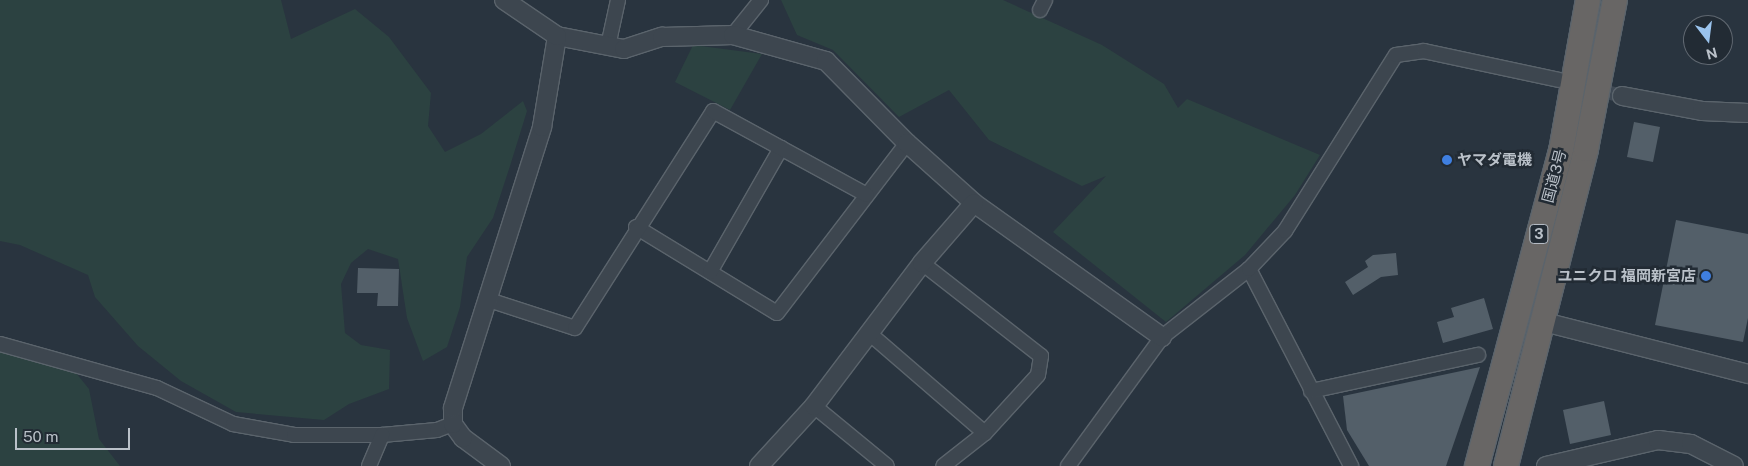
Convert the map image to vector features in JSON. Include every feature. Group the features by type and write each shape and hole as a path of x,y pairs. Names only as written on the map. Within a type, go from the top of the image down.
{"highway":[{"name":"国道3号","path":"1476,466 1561,151 1588,0"},
{"name":"国道3号","path":"1506,466 1544,322 1586,149 1615,0"}],"street":[{"path":"504,0 557,36 608,46 624,49 662,37 733,35 826,61 907,143 974,202 1162,337"},
{"path":"608,46 618,0"},
{"path":"733,35 761,0"},
{"path":"501,466 464,438 453,424 453,408 489,300 542,127 557,36"},
{"path":"1068,466 1162,337 1249,269 1285,230 1396,55 1424,51 1559,80"},
{"path":"1622,96 1702,111 1748,113"},
{"path":"489,300 575,328 636,227 713,111 867,195"},
{"path":"636,227 777,313 907,143"},
{"path":"710,272 781,148"},
{"path":"759,466 814,406 922,263 974,202"},
{"path":"922,263 1041,356 1038,375 985,432 944,466"},
{"path":"1249,269 1351,466"},
{"path":"1544,322 1748,374"},
{"path":"868,333 985,432"},
{"path":"0,344 157,388 233,424 294,435 382,435 437,430 453,424"},
{"path":"1311,390 1478,355"},
{"path":"814,406 887,466"},
{"path":"369,466 382,435"},
{"path":"1546,466 1658,440 1691,444 1715,461 1734,466"}],"green space":[{"path":"0,0 281,0 291,39 355,9 389,37 431,93 428,126 445,152 481,134 523,101 527,111 493,218 467,257 460,307 447,347 423,361 407,318 398,259 368,249 351,263 341,284 345,333 361,345 390,350 389,389 349,404 324,420 236,412 181,381 138,346 95,297 88,275 20,245 0,241"},
{"path":"781,0 1003,0 1102,45 1164,84 1178,108 1187,99 1320,155 1295,195 1245,255 1166,322 1053,232 1106,176 1082,186 989,140 949,90 899,117 833,50 797,35"},
{"path":"693,45 762,54 730,110 675,82"},
{"path":"0,347 76,373 89,389 99,439 120,466 0,466"}],"building":[{"path":"1634,122 1660,127 1653,162 1627,157"},
{"name":"ユニクロ 福岡新宮店","path":"1676,220 1748,234 1748,318 1743,342 1655,325"},
{"path":"1396,253 1398,275 1381,277 1353,295 1345,282 1368,267 1365,261 1373,255"},
{"path":"358,268 399,269 398,306 377,306 378,293 357,293"},
{"path":"1484,298 1493,329 1443,343 1437,322 1454,317 1451,308"},
{"path":"1480,367 1446,466 1369,466 1347,430 1343,396"},
{"path":"1604,401 1611,435 1570,444 1563,410"}],"tunnel":[{"path":"1567,82 1622,96"}],"place":[{"name":"ヤマダ電機","path":"1447,160"},
{"name":"ユニクロ 福岡新宮店","path":"1706,276"}]}
